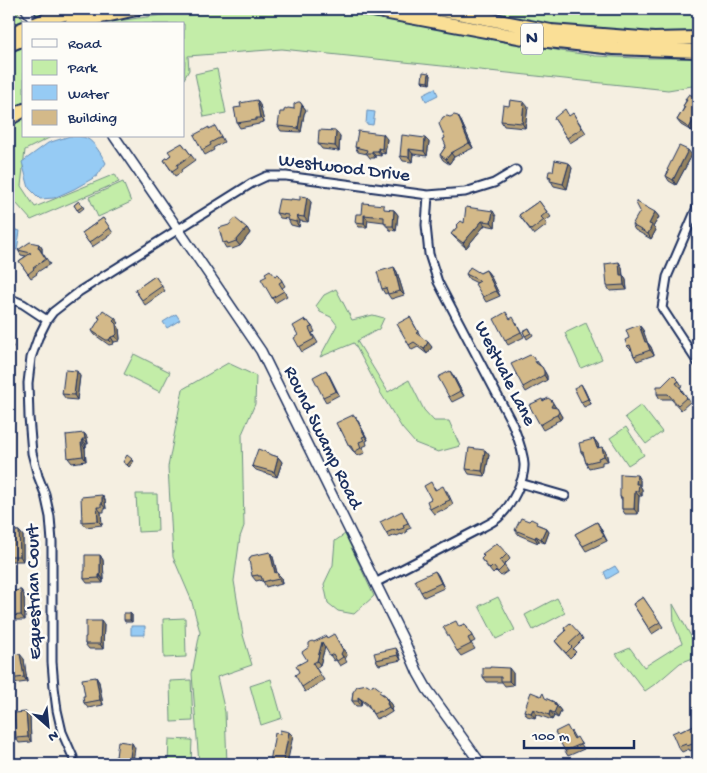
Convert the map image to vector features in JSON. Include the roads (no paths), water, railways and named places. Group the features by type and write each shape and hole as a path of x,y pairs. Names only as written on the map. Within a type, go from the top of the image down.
{"highway":[{"path":"39,22 83,9"},
{"path":"80,22 136,9"},
{"name":"N","path":"367,9 529,39 614,48 698,51"},
{"name":"N","path":"437,9 551,31 654,39 698,38"},
{"path":"9,46 19,34"}],"street":[{"path":"26,9 39,22"},
{"name":"Round Swamp Road","path":"115,138 261,351 418,673 427,689 481,764"},
{"name":"Westwood Drive","path":"178,229 252,183 267,176 286,176 428,195 466,192 494,183 516,170"},
{"name":"Westvale Lane","path":"375,583 483,528 499,517 510,504 520,483 524,466 520,444 512,422 438,282 429,254 426,225 428,195"},
{"path":"698,205 667,277 662,308 698,363"},
{"name":"Equestrian Court","path":"73,757 62,732 54,687 52,662 52,542 50,517 45,494 32,453 28,383 32,358 38,338 53,312 80,291 178,229"},
{"path":"9,298 23,304 47,320"},
{"path":"520,483 566,496"}],"water":[{"path":"435,88 438,95 426,101 423,94"},
{"path":"367,111 375,112 373,125 366,124"},
{"path":"64,138 86,138 98,149 106,163 97,176 74,189 54,198 40,199 29,188 22,162 48,143"},
{"path":"12,229 20,231 17,250 9,248"},
{"path":"176,314 180,320 167,328 163,322"},
{"path":"615,566 619,572 607,579 604,572"},
{"path":"131,626 145,626 145,635 131,635"}]}
